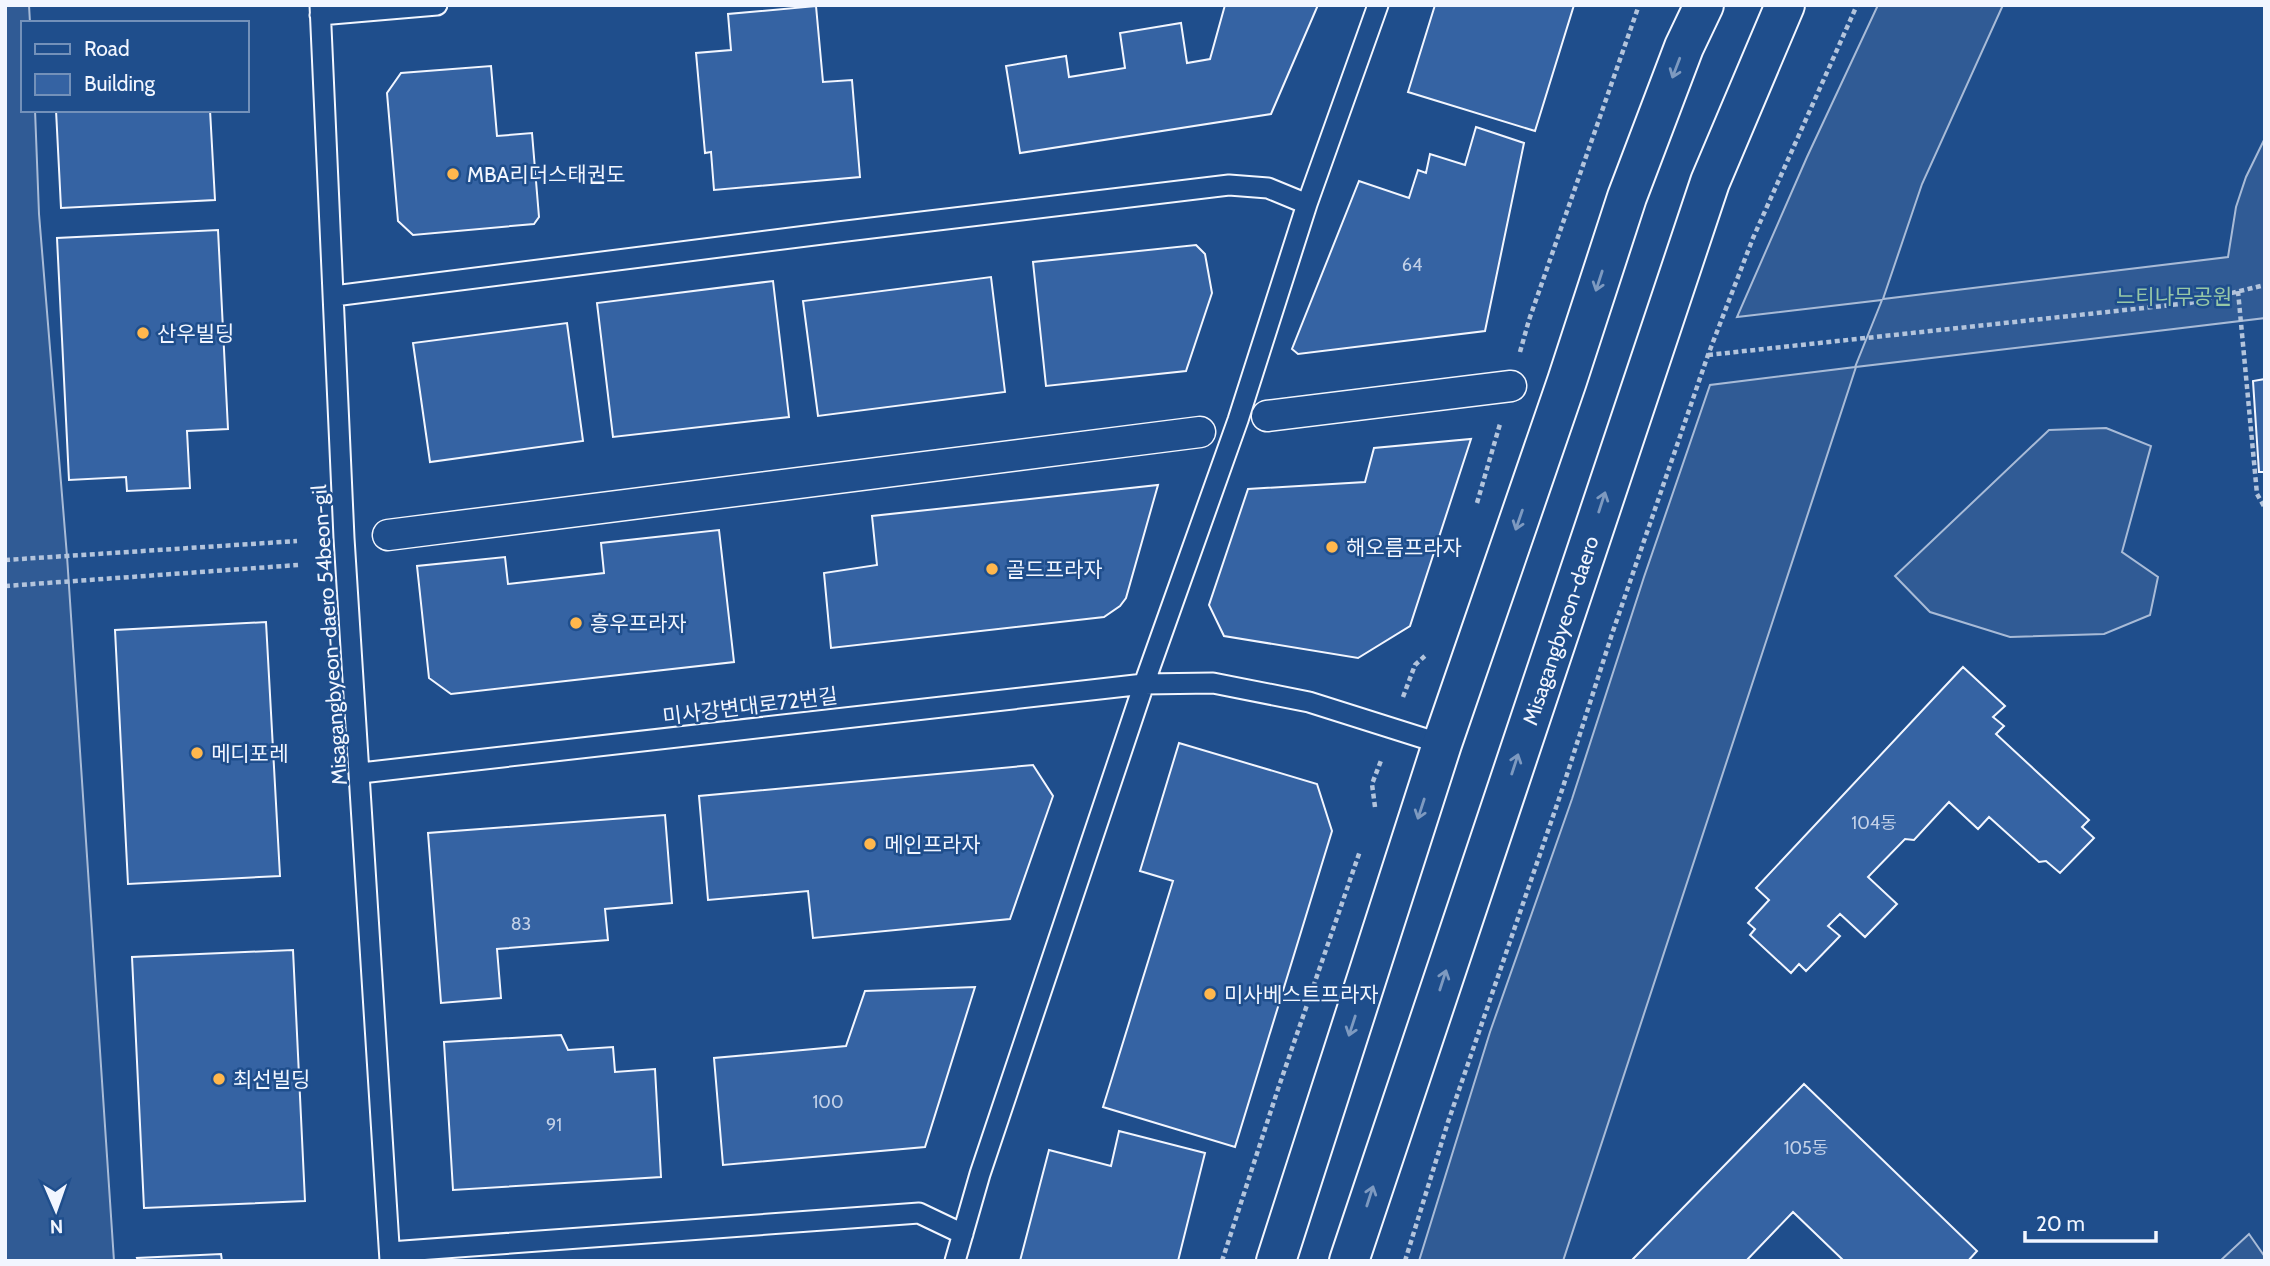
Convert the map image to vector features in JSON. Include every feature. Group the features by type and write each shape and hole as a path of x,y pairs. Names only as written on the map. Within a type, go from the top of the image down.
{"main road":[{"path":"1276,1261 1442,744 1567,381 1627,197 1684,47 1704,5"},
{"name":"Misagangbyeon-daero","path":"1349,1261 1710,182 1785,5"}],"street":[{"path":"1267,416 1511,386"},
{"path":"388,535 1200,432"}],"lane":[{"path":"320,10 437,5"},
{"path":"955,1261 980,1174 1144,684 1238,420 1307,204 1378,5"},
{"name":"Misagangbyeon-daero 54beon-gil","path":"320,10 344,538 390,1256"},
{"path":"334,296 865,228 1229,185 1268,188 1307,204"},
{"name":"미사강변대로72번길","path":"361,773 1144,684 1213,683 1309,702 1442,744"},
{"path":"390,1256 919,1213 963,1234"}],"path":[{"path":"1474,513 1529,320 1639,5"},
{"path":"1405,1261 1448,1122 1708,355 1753,237 1857,5"},
{"path":"1708,355 2190,303 2265,285"},
{"path":"2238,291 2257,494 2265,508"},
{"path":"5,560 297,541"},
{"path":"5,586 299,565"},
{"path":"1415,664 1433,645"},
{"path":"1372,784 1376,804 1372,816"},
{"path":"1222,1261 1364,839"}],"shaded area":[{"path":"5,5 29,5 30,21 21,21 21,112 35,112 39,214 67,556 114,1261 5,1261"},
{"path":"1878,5 2003,5 1922,184 1883,299 2228,257 2236,207 2246,177 2265,138 2265,318 1856,367 1563,1261 1419,1261 1490,1032 1572,799 1710,385 1855,367 1882,300 1737,317 1807,157"},
{"path":"2106,428 2151,446 2122,552 2158,577 2150,615 2104,634 2010,637 1930,612 1895,576 2049,430"},
{"path":"2249,1234 2265,1261 2220,1261"}],"building":[{"path":"1225,5 1318,5 1271,114 1020,153 1006,66 1066,56 1069,77 1125,68 1120,33 1181,23 1187,63 1210,59"},
{"path":"1435,5 1574,5 1535,131 1408,92"},
{"path":"816,6 823,82 852,80 860,177 714,190 711,152 705,153 696,53 731,50 728,14"},
{"path":"491,66 497,136 532,133 539,217 534,224 413,235 398,221 387,93 401,73"},
{"path":"56,112 210,112 215,200 61,208"},
{"path":"1476,127 1524,143 1485,331 1298,354 1292,349 1359,181 1409,198 1418,170 1426,173 1430,154 1465,165"},
{"name":"산우빌딩","path":"218,230 228,429 187,431 190,488 127,491 126,477 69,480 57,238"},
{"path":"1196,245 1205,254 1212,293 1186,371 1046,386 1033,262"},
{"path":"991,277 1005,392 818,416 803,301"},
{"path":"773,281 789,417 613,437 597,303"},
{"path":"567,323 583,441 430,462 413,343"},
{"path":"2265,379 2265,472 2259,472 2253,381"},
{"name":"해오름프라자","path":"1471,439 1410,626 1358,658 1224,636 1209,605 1248,489 1365,482 1374,448"},
{"name":"골드프라자","path":"1158,485 1126,598 1120,606 1104,617 831,648 824,573 877,565 872,516"},
{"name":"흥우프라자","path":"719,530 734,662 451,694 429,678 417,566 505,557 508,584 604,573 601,543"},
{"name":"메디포레","path":"266,622 280,876 128,884 115,630"},
{"path":"1963,667 2005,706 1993,717 2004,726 1996,734 2089,820 2082,827 2094,838 2060,873 2046,861 2039,862 1989,817 1978,829 1949,802 1914,840 1905,839 1868,877 1897,904 1865,937 1840,914 1828,926 1840,936 1806,971 1799,964 1791,973 1750,935 1755,929 1748,923 1769,900 1756,888"},
{"name":"미사베스트프라자","path":"1179,743 1317,784 1332,831 1235,1147 1103,1107 1173,881 1140,871"},
{"name":"메인프라자","path":"1033,765 1053,796 1010,919 813,938 808,891 708,900 699,796"},
{"path":"665,815 672,903 605,909 608,940 497,949 501,998 441,1003 428,833"},
{"name":"최선빌딩","path":"293,950 305,1201 144,1208 132,957"},
{"path":"975,987 925,1147 723,1165 714,1058 846,1046 865,991"},
{"path":"561,1035 568,1050 613,1047 615,1072 655,1069 661,1177 453,1190 444,1042"},
{"path":"1804,1084 1977,1251 1968,1261 1844,1261 1793,1212 1746,1261 1631,1261"},
{"path":"1119,1131 1205,1153 1178,1261 1020,1261 1049,1150 1111,1166"},
{"path":"221,1254 222,1261 138,1261 137,1258"}],"place":[{"name":"MBA리더스태권도","path":"453,174"},
{"name":"산우빌딩","path":"143,333"},
{"name":"해오름프라자","path":"1332,547"},
{"name":"골드프라자","path":"992,569"},
{"name":"흥우프라자","path":"576,623"},
{"name":"메디포레","path":"197,753"},
{"name":"메인프라자","path":"870,844"},
{"name":"미사베스트프라자","path":"1210,994"},
{"name":"최선빌딩","path":"219,1079"}],"park label":[{"name":"느티나무공원","path":"2174,296"}]}
